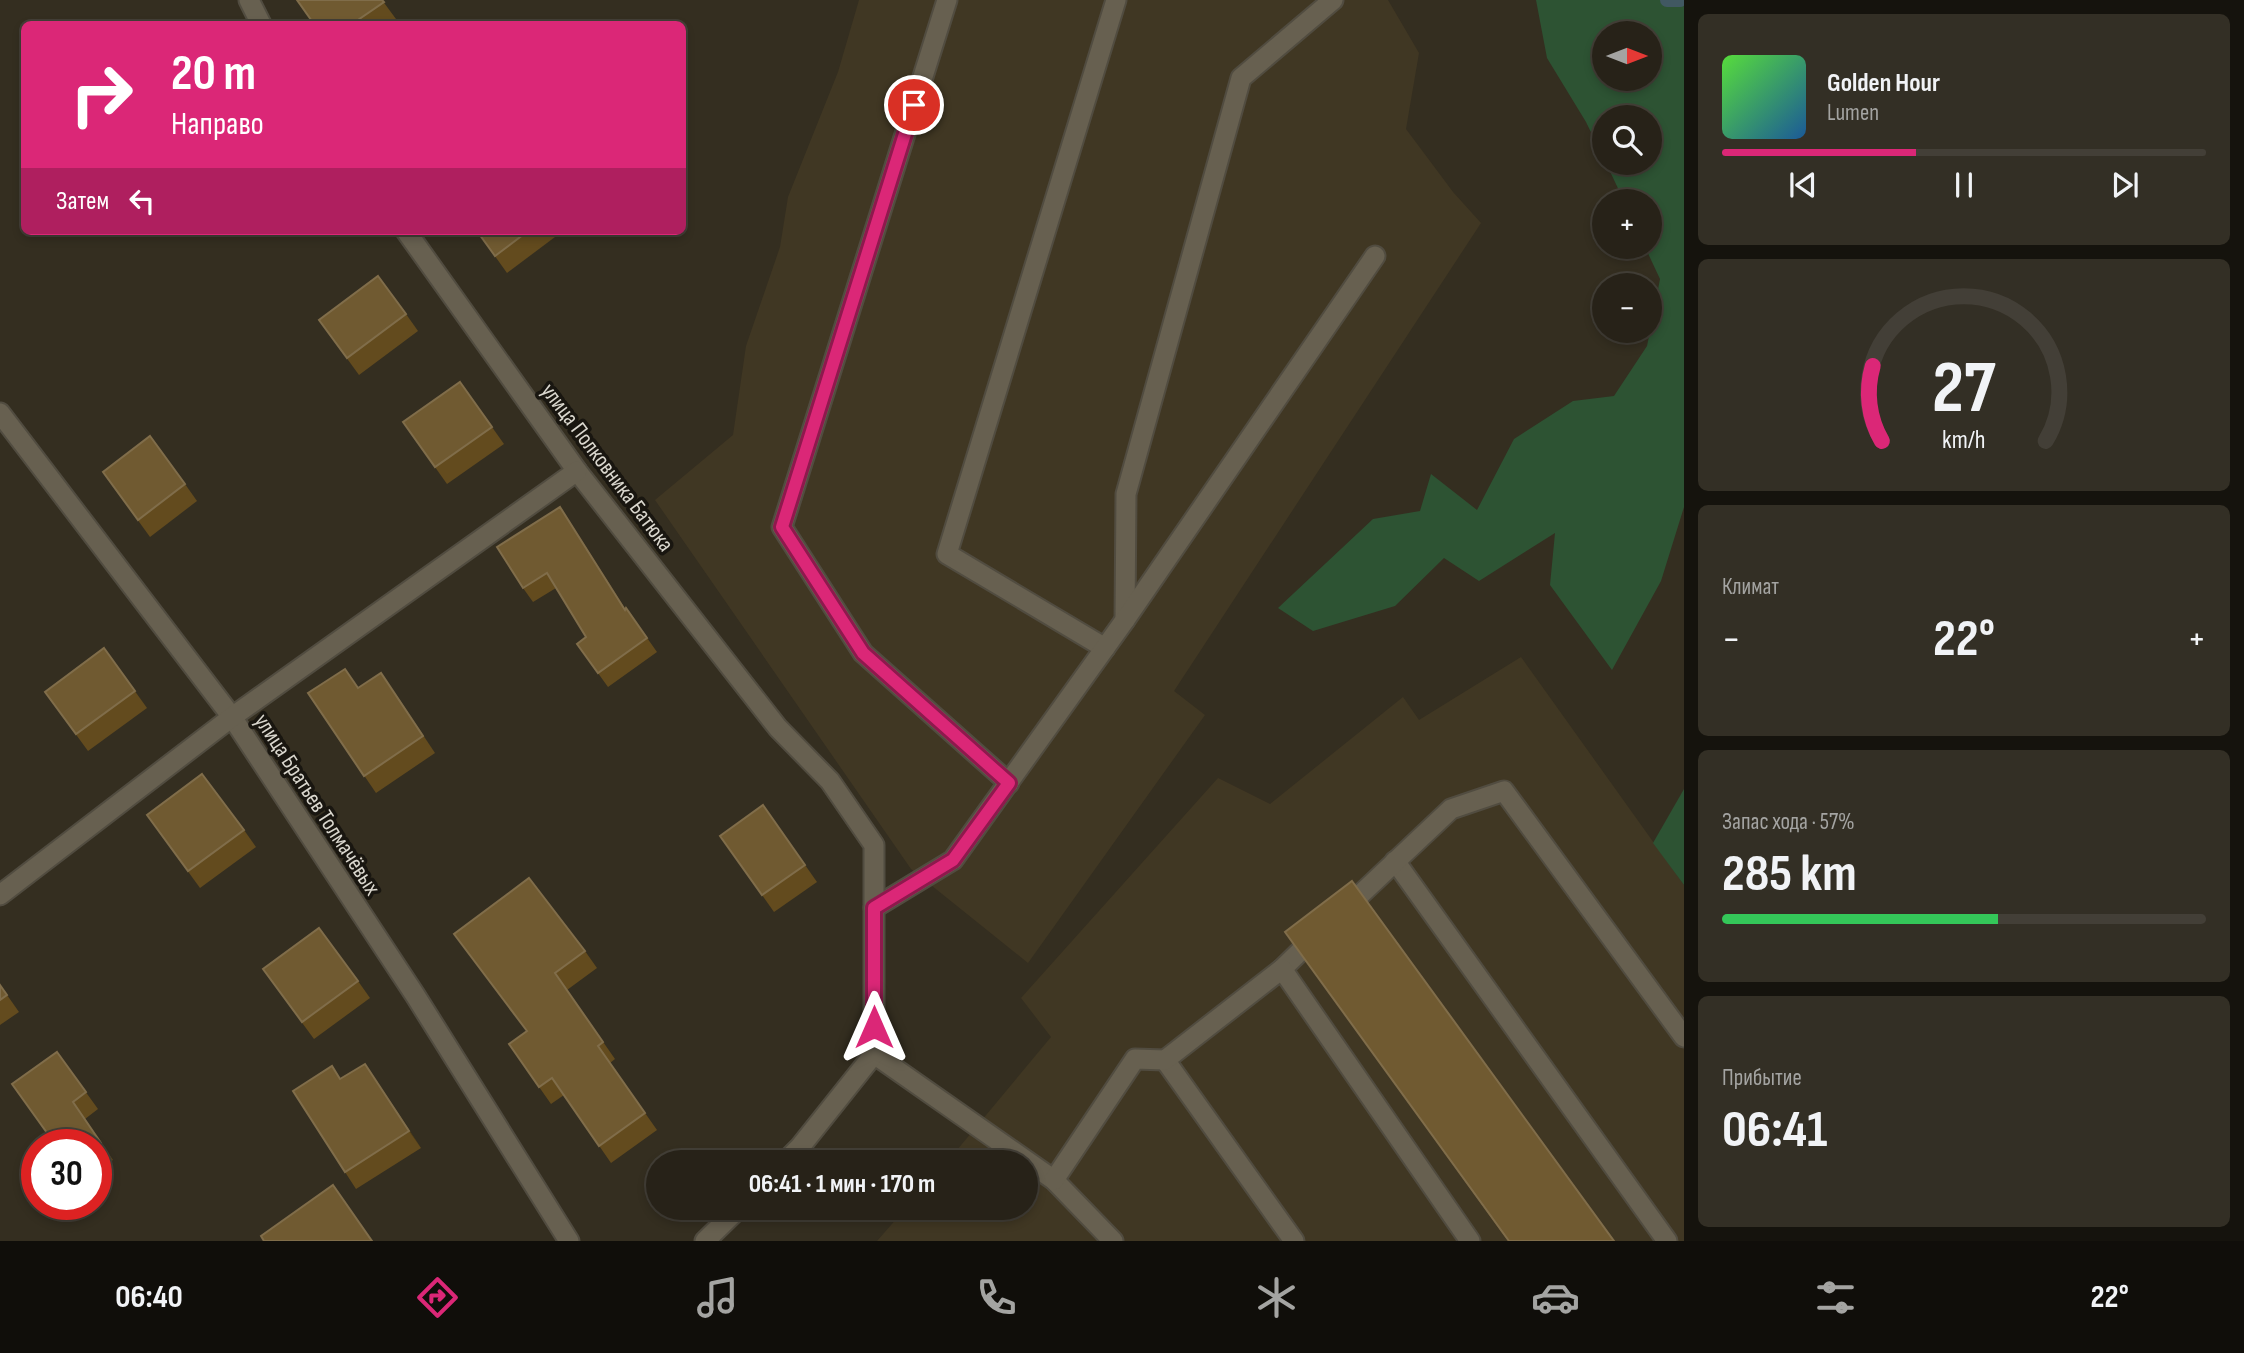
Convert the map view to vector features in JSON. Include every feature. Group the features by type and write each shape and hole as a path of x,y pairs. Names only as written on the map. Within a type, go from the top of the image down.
{"street":[{"path":"249,0 260,21"},
{"path":"947,0 782,527 863,653 1009,783"},
{"path":"1105,648 947,554 1116,0"},
{"path":"1125,620 1126,494 1241,78 1333,0"},
{"name":"улица Полковника Батюка","path":"409,235 578,471 778,728 830,781 874,845 874,1054"},
{"path":"874,908 953,860 1125,620 1375,256"},
{"name":"улица Братьев Толмачёвых","path":"0,413 232,717 415,995 569,1241"},
{"path":"0,895 232,717 578,471"},
{"path":"1054,1180 1135,1059 1165,1060 1282,969 1451,809 1504,791 1684,1037"},
{"path":"1395,861 1667,1241"},
{"path":"1282,969 1470,1241"},
{"path":"797,1150 874,1054 1054,1180 1113,1241"},
{"path":"1165,1060 1294,1241"},
{"path":"705,1241 727,1220"}],"shaded area":[{"path":"859,0 1388,0 1419,53 1406,129 1453,192 1481,223 1174,691 1205,715 1028,963 911,869 655,500 733,435 746,346 780,247 788,197 838,72"},
{"path":"1521,657 1684,885 1684,1241 877,1241 895,1220 1038,1220 1038,1150 957,1150 1051,1037 1021,998 1218,778 1270,804 1403,697 1419,720"}],"green space":[{"path":"1536,0 1684,0 1684,507 1661,581 1612,670 1550,585 1555,533 1479,581 1444,558 1395,606 1313,631 1278,608 1373,519 1420,511 1431,474 1477,510 1514,439 1573,401 1614,396 1648,343 1662,343 1662,273 1657,273 1651,259 1662,259 1662,189 1618,189 1612,175 1662,175 1662,105 1592,105 1592,134 1547,58"},
{"path":"1684,789 1684,885 1653,843"}],"building":[{"path":"297,0 384,2 356,21 312,21"},
{"path":"480,235 523,235 495,256"},
{"path":"378,276 406,314 347,358 319,320"},
{"path":"460,382 492,427 435,467 403,422"},
{"path":"150,436 185,484 138,520 103,472"},
{"path":"560,507 625,610 626,608 647,638 598,673 577,644 586,637 547,573 523,588 497,547"},
{"path":"104,648 135,691 76,734 45,692"},
{"path":"345,669 358,688 381,673 423,736 364,776 308,693"},
{"path":"202,774 244,830 188,871 147,815"},
{"path":"763,805 805,865 762,895 720,836"},
{"path":"529,878 585,951 555,973 603,1042 598,1046 645,1113 599,1146 552,1078 539,1087 509,1044 527,1031 454,934"},
{"path":"1352,881 1614,1241 1509,1241 1285,932"},
{"path":"319,928 358,981 302,1022 263,969"},
{"path":"0,985 7,995 0,1000"},
{"path":"57,1052 86,1092 73,1102 91,1129 44,1129 12,1084"},
{"path":"365,1064 409,1131 345,1172 293,1091 332,1066 340,1079"},
{"path":"333,1185 372,1241 264,1241 261,1236"}],"waterway":[{"path":"1667,0 1680,0"}],"route":[{"path":"874,1027 874,908 953,860 1009,783 863,653 782,527 914,105"}]}
